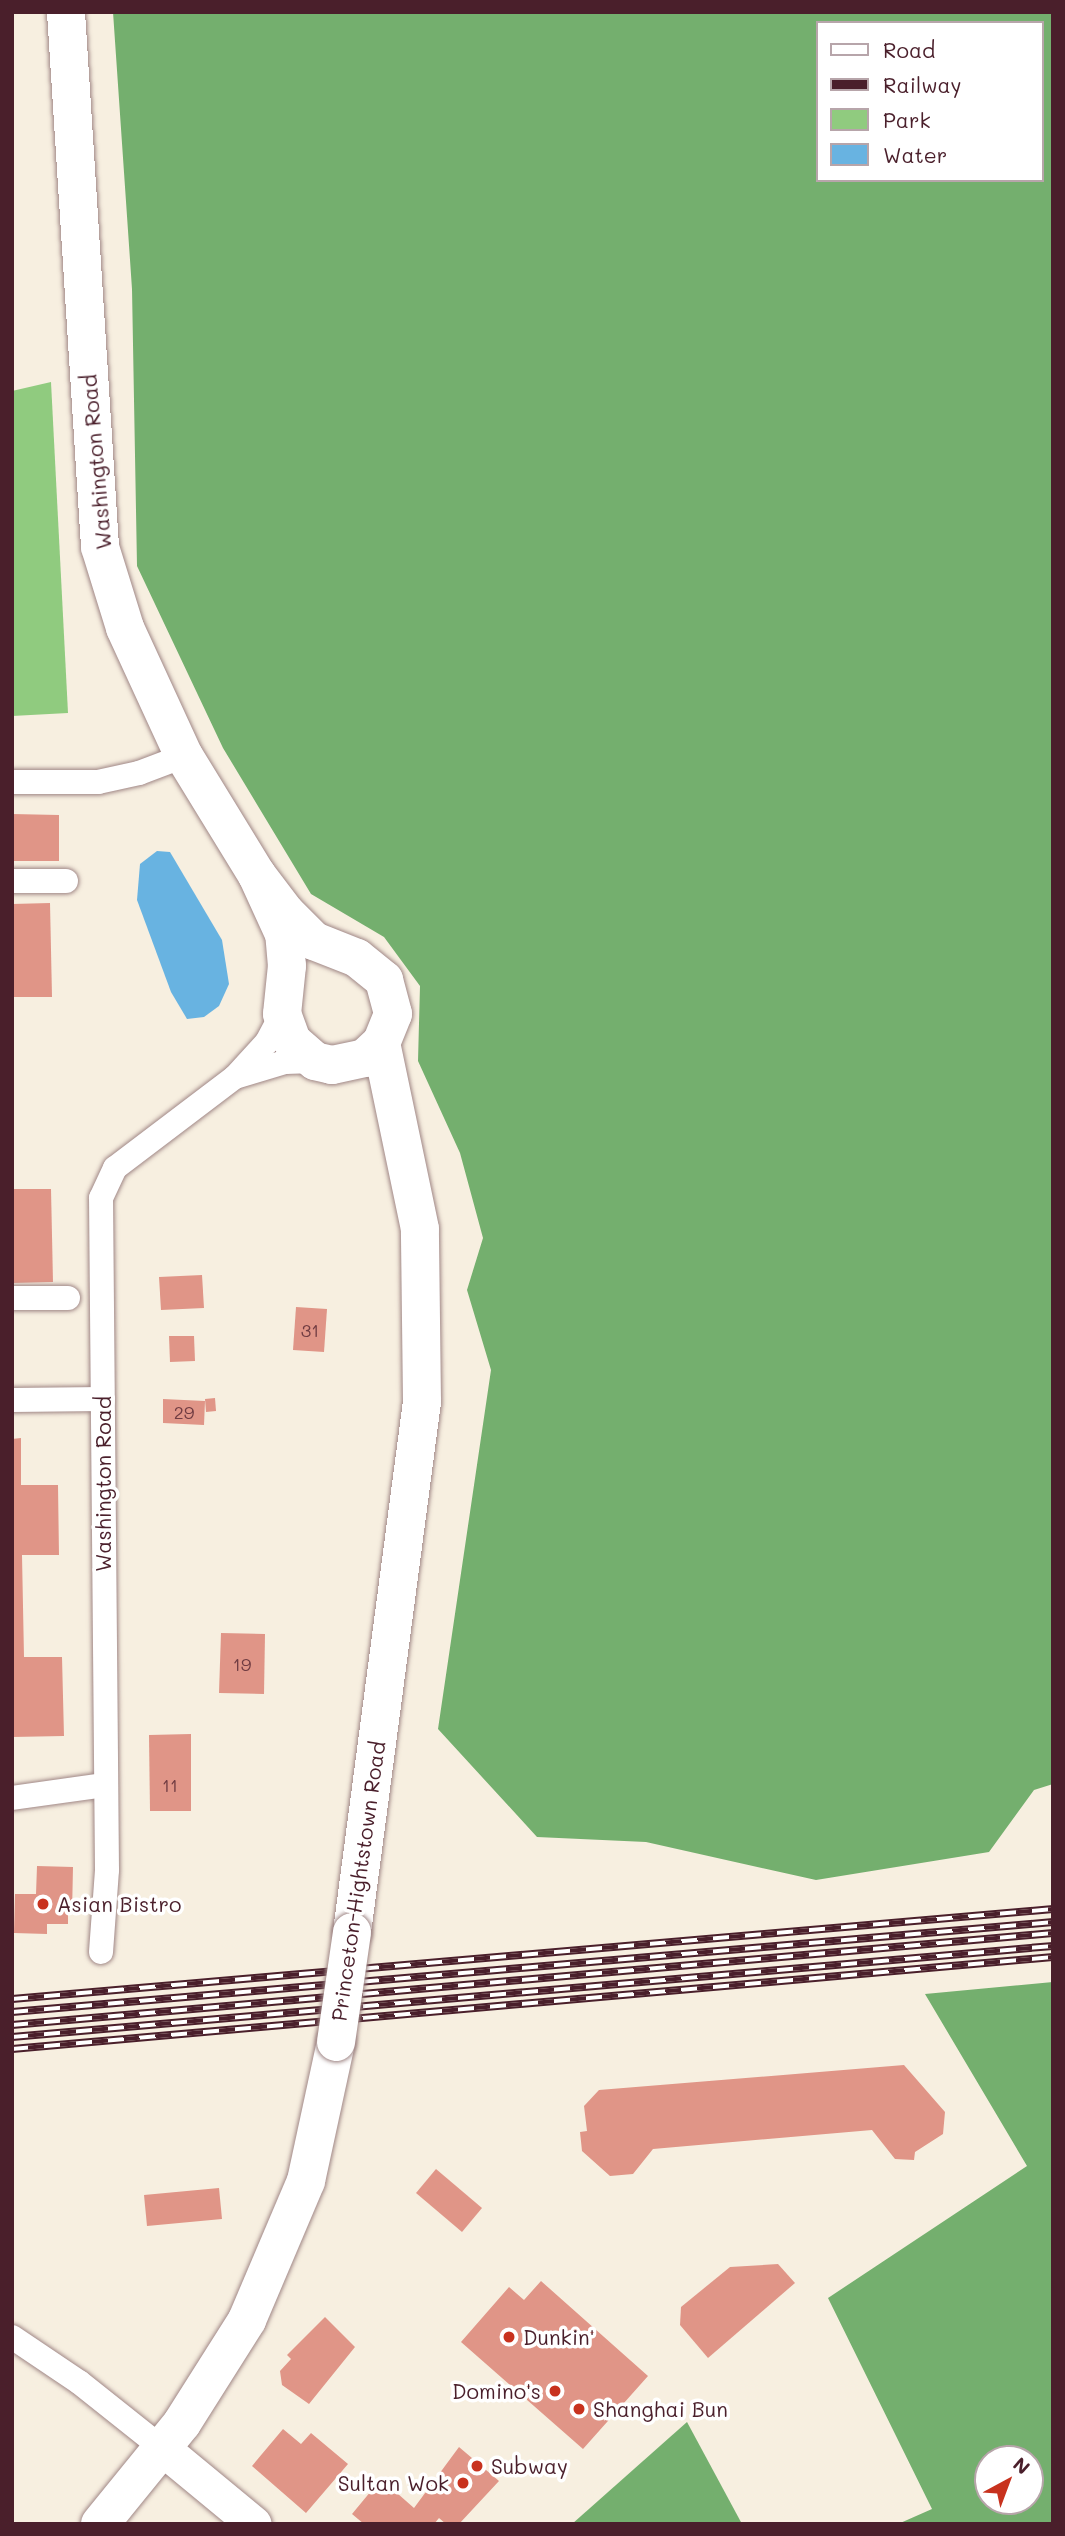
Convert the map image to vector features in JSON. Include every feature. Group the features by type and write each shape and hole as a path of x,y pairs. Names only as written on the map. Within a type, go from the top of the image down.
{"main road":[{"name":"Washington Road","path":"66,12 100,547 125,628 184,756 257,875 286,914 314,941 373,967 384,981 393,1014 381,1043"},
{"name":"Washington Road","path":"257,875 284,934 283,1005 292,1041 324,1063"},
{"path":"283,1005 305,965 340,954"},
{"path":"324,1063 365,1058 381,1043"},
{"name":"Princeton-Hightstown Road","path":"100,2524 162,2448 213,2379 247,2320 292,2220 315,2145 336,2042 422,1402 420,1229 381,1043"},
{"name":"Princeton-Hightstown Road","path":"324,1063 370,1105 410,1179"}],"street":[{"path":"12,782 98,782 139,773 184,756"},
{"path":"12,881 66,881"},
{"name":"Washington Road","path":"101,1952 107,1870 101,1198 116,1168 234,1077 267,1042 283,1005"},
{"name":"Washington Road","path":"234,1077 285,1062 324,1063"},
{"path":"12,1298 68,1298"},
{"path":"12,1400 103,1399"},
{"path":"12,1798 105,1785"},
{"path":"12,2337 162,2448 254,2524"}],"green space":[{"path":"113,12 1053,12 1053,1784 1034,1790 989,1852 816,1880 646,1842 537,1837 438,1729 491,1370 467,1290 483,1238 460,1153 418,1061 420,986 384,937 311,894 223,748 137,566 132,289"},
{"path":"51,382 68,713 12,716 12,391"},
{"path":"1053,1982 1053,2524 898,2524 932,2509 828,2298 1027,2166 925,1994"},
{"path":"687,2422 742,2524 572,2524"}],"water":[{"path":"157,851 170,852 222,940 229,984 219,1006 204,1017 187,1019 171,992 137,900 140,864"}],"building":[{"path":"12,814 59,815 59,861 12,861"},
{"path":"50,903 52,997 12,997 12,904"},
{"path":"12,1189 51,1189 53,1282 12,1283"},
{"path":"202,1275 204,1308 161,1310 159,1277"},
{"path":"296,1307 327,1309 324,1352 293,1350"},
{"path":"169,1336 194,1336 195,1361 170,1362"},
{"path":"215,1398 216,1411 206,1412 205,1399"},
{"path":"163,1399 205,1401 204,1425 163,1423"},
{"path":"21,1438 21,1485 58,1485 59,1555 22,1555 24,1657 62,1657 64,1736 12,1737 12,1439"},
{"path":"221,1633 265,1634 264,1694 219,1693"},
{"path":"191,1734 191,1811 150,1811 149,1735"},
{"name":"Asian Bistro","path":"37,1866 73,1867 72,1914 68,1913 68,1924 47,1924 47,1934 14,1933 15,1894 36,1894"},
{"path":"904,2065 945,2112 943,2134 915,2152 914,2160 895,2159 872,2130 653,2149 633,2174 610,2176 582,2151 580,2132 587,2131 584,2106 599,2090"},
{"path":"436,2169 482,2208 462,2232 416,2193"},
{"path":"219,2188 222,2219 147,2226 144,2195"},
{"path":"778,2264 795,2283 708,2358 680,2325 681,2307 730,2267"},
{"path":"541,2281 648,2376 583,2449 461,2342 509,2287 524,2300"},
{"path":"325,2317 355,2347 309,2404 282,2385 280,2371 291,2359 287,2355"},
{"path":"283,2429 301,2444 311,2433 348,2464 306,2513 252,2466"},
{"path":"459,2447 499,2481 459,2524 446,2524 439,2518 434,2524 364,2524 352,2514 381,2479 414,2508"}],"railway":[{"path":"12,1999 1053,1909"},
{"path":"12,2012 1053,1922"},
{"path":"12,2025 1053,1933"},
{"path":"12,2037 1053,1946"},
{"path":"12,2049 1053,1957"}],"place":[{"name":"Asian Bistro","path":"43,1904"},
{"name":"Dunkin'","path":"509,2337"},
{"name":"Domino's","path":"555,2391"},
{"name":"Shanghai Bun","path":"579,2409"},
{"name":"Subway","path":"477,2466"},
{"name":"Sultan Wok","path":"463,2483"}]}
